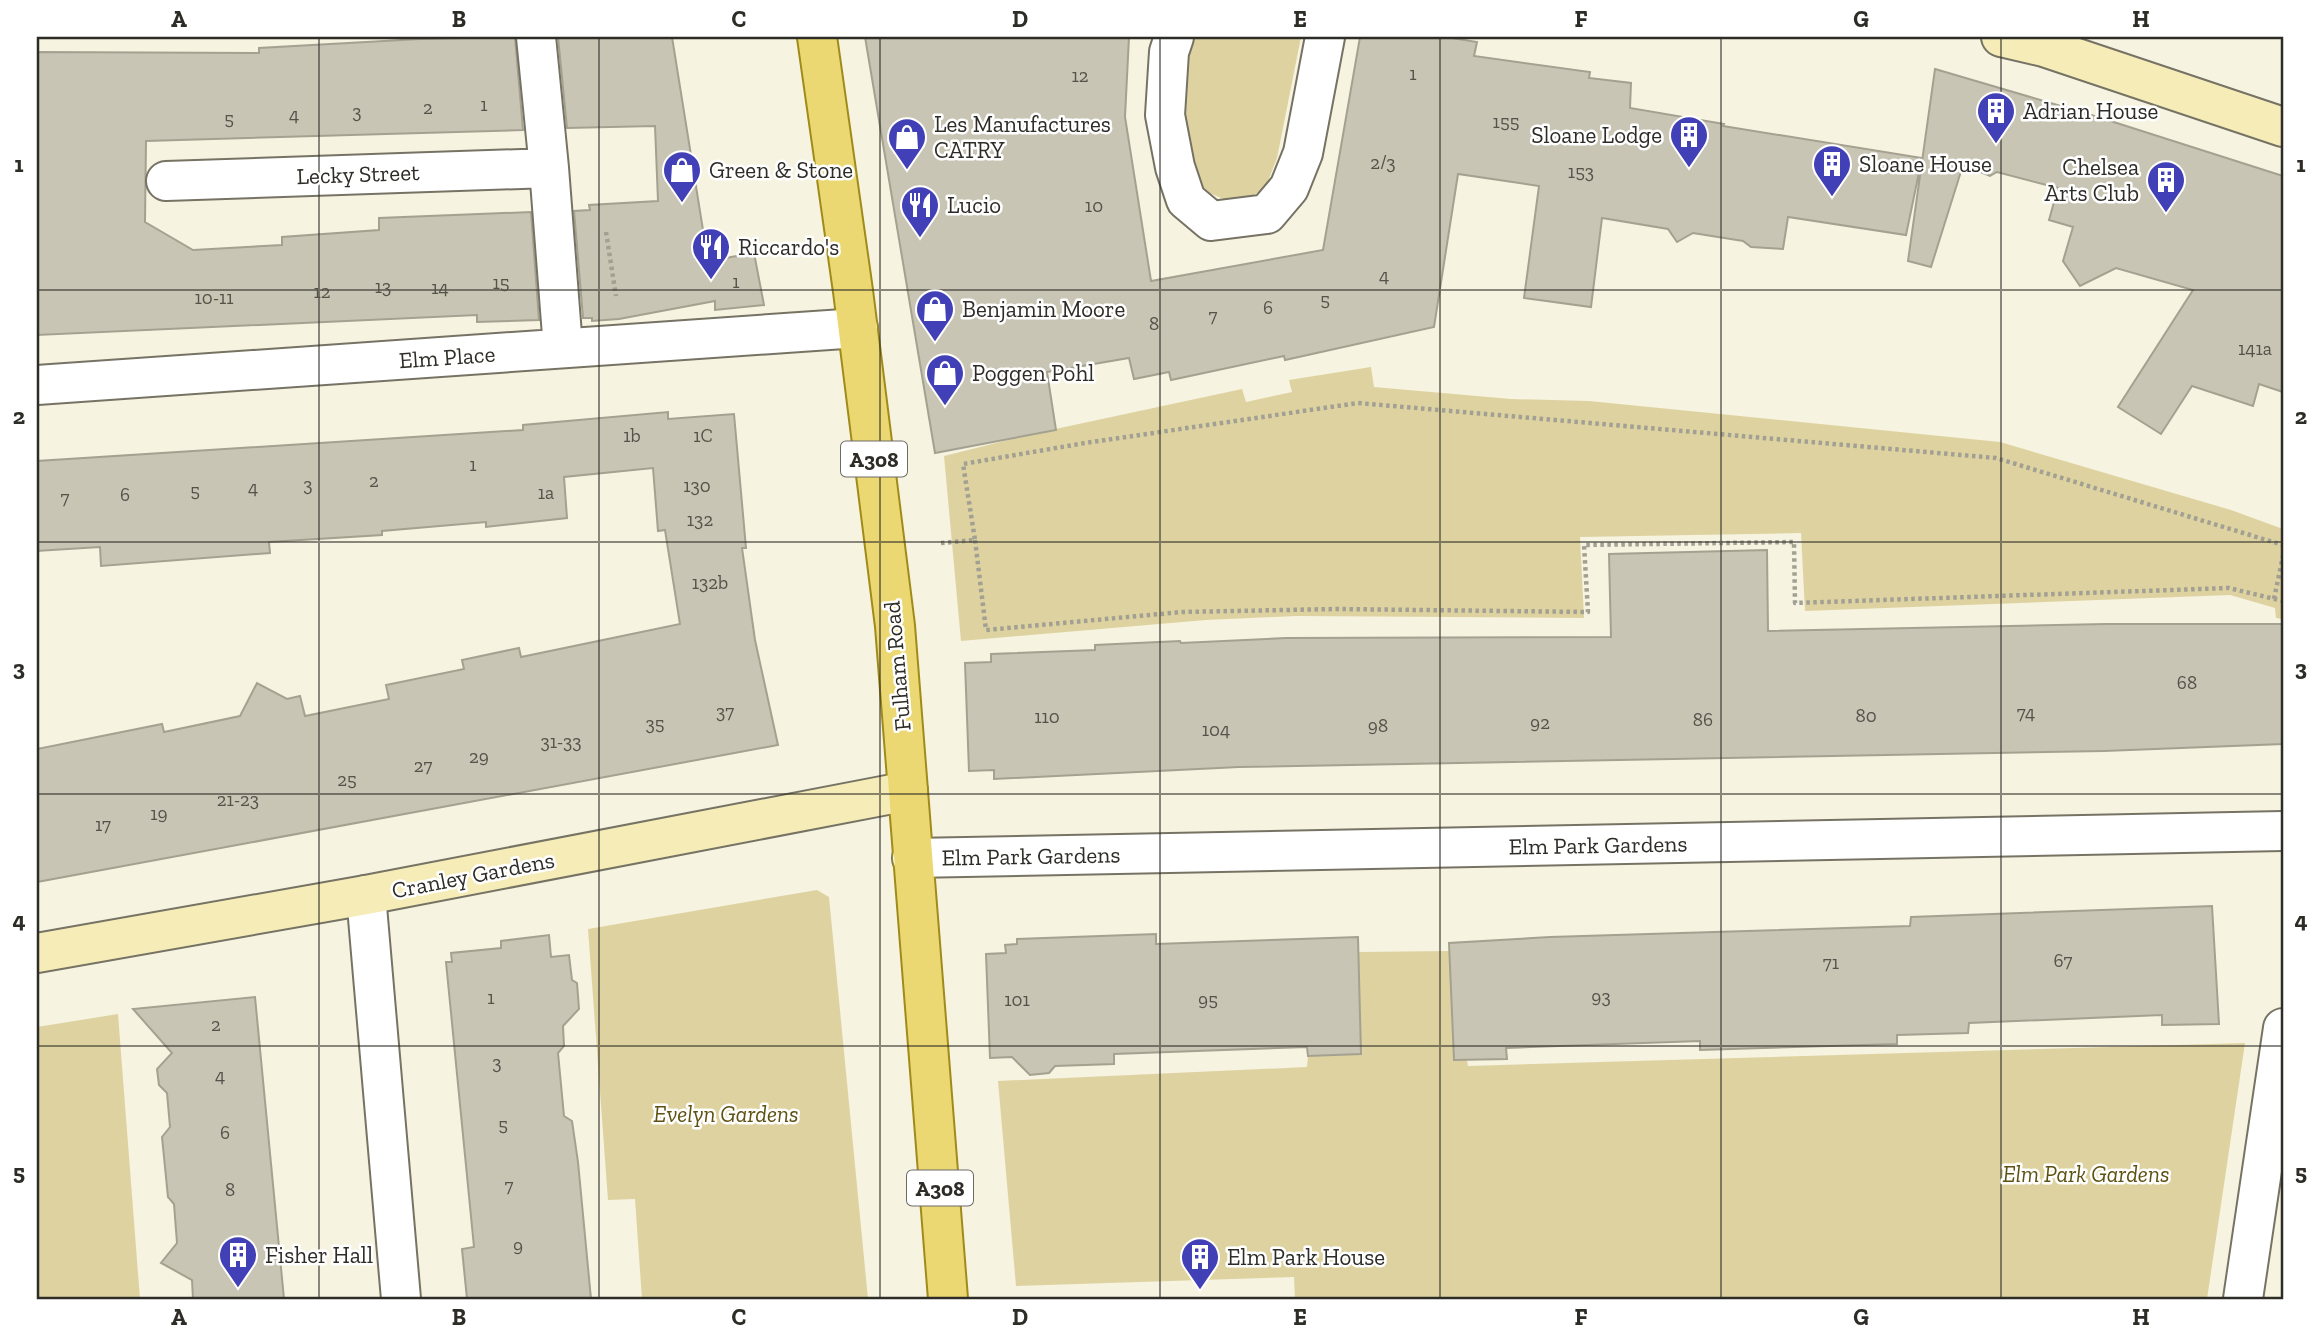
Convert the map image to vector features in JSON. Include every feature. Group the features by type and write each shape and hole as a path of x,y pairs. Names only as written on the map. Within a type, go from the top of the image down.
{"main road":[{"name":"Fulham Road","path":"817,37 858,328 895,626 948,1299"}],"street":[{"path":"536,37 563,348"},
{"path":"1174,37 1169,52 1165,115 1175,167 1186,200 1212,221 1267,214 1289,188 1303,153 1325,37"},
{"path":"2001,37 2044,47 2283,127"},
{"name":"Lecky Street","path":"166,181 549,168"},
{"name":"Elm Place","path":"37,385 858,328"},
{"name":"Cranley Gardens","path":"37,953 366,895 908,791"},
{"name":"Elm Park Gardens","path":"912,858 2283,831"},
{"path":"366,895 401,1299"},
{"path":"2243,1299 2283,1028"}],"path":[{"path":"2283,545 1997,458 1358,403 1085,443 963,464 986,630 1182,612 1336,609 1588,612 1584,545 1794,542 1795,603 2229,588 2283,601"},
{"path":"941,543 975,540"},
{"path":"2274,599 2283,556"}],"green space":[{"path":"1191,37 1301,37 1277,158 1266,186 1248,200 1234,204 1210,193 1201,185 1193,169 1185,142 1183,60"},
{"path":"1371,367 1374,387 1511,399 1589,401 2000,442 2231,510 2283,529 2283,619 2276,618 2275,608 2230,595 1805,611 1801,533 1580,537 1584,618 1296,616 1206,620 961,641 944,456 1032,434 1242,389 1246,402 1292,392 1289,380"},
{"name":"Evelyn Gardens","path":"817,890 829,897 868,1299 642,1299 635,1199 608,1200 588,929"},
{"name":"Elm Park Gardens","path":"1449,951 1454,1060 1467,1060 1468,1066 2245,1043 2207,1299 1295,1299 1294,1277 1016,1286 998,1081 1307,1067 1308,1056 1361,1054 1358,952"},
{"path":"118,1014 140,1299 37,1299 37,1027"}],"building":[{"path":"515,37 523,130 146,141 145,222 193,250 282,245 282,237 379,230 379,218 531,212 539,320 477,322 477,315 37,335 37,52 259,53 259,48"},
{"path":"558,37 672,37 708,261 754,253 764,305 715,310 715,301 619,319 592,321 592,318 583,318 574,211 590,210 589,205 658,201 655,126 567,128"},
{"path":"865,37 1129,37 1125,117 1151,281 1323,250 1360,37 1446,37 1477,42 1474,56 1590,72 1589,78 1631,83 1630,108 1922,158 1906,235 1788,217 1783,249 1751,247 1743,241 1693,233 1677,242 1668,229 1602,218 1591,307 1524,298 1539,186 1458,174 1434,327 1285,360 1284,356 1171,380 1169,372 1134,379 1129,358 1047,372 1056,430 935,453"},
{"path":"1935,69 2283,176 2283,392 2259,384 2253,406 2192,386 2161,434 2118,407 2193,290 2116,268 2080,286 2063,261 2073,227 2049,220 2058,188 1997,172 1990,176 1963,165 1931,267 1908,261"},
{"path":"668,412 668,419 734,414 746,548 742,548 755,640 778,745 37,882 37,749 162,724 164,732 240,716 257,683 287,699 300,696 305,716 389,699 386,685 464,669 462,660 519,648 521,657 680,624 665,530 658,531 653,468 564,477 567,518 486,527 486,522 382,531 382,535 269,542 270,553 101,566 100,547 37,551 37,461 523,430 523,425"},
{"path":"1767,550 1768,631 2106,624 2283,624 2283,744 2104,751 1239,767 994,779 994,770 969,771 965,663 991,662 991,654 1095,650 1095,645 1286,638 1611,637 1609,554"},
{"path":"2212,906 2219,1024 2162,1025 2162,1015 1969,1023 1968,1033 1897,1035 1897,1044 1700,1050 1700,1041 1506,1048 1507,1059 1454,1060 1449,943 1550,937 1910,926 1911,917"},
{"path":"1156,934 1156,944 1358,937 1361,1054 1308,1056 1307,1047 1114,1054 1114,1064 1055,1066 1049,1073 1030,1075 1012,1057 990,1058 986,954 1006,953 1005,945 1017,944 1017,939"},
{"path":"549,935 551,957 569,955 572,980 577,983 579,1009 563,1026 564,1046 558,1053 564,1116 572,1121 578,1162 591,1299 467,1299 462,1249 474,1247 446,962 452,962 451,953 501,948 501,941"},
{"path":"255,997 284,1299 193,1299 192,1280 161,1263 177,1243 174,1204 168,1197 162,1137 170,1127 167,1093 159,1085 157,1069 172,1053 133,1009"}],"place":[{"name":"Adrian House","path":"1996,145"},
{"name":"Sloane Lodge","path":"1689,169"},
{"name":"Les Manufactures CATRY","path":"907,171"},
{"name":"Sloane House","path":"1832,198"},
{"name":"Green & Stone","path":"682,204"},
{"name":"Chelsea Arts Club","path":"2166,214"},
{"name":"Lucio","path":"920,239"},
{"name":"Riccardo's","path":"711,281"},
{"name":"Benjamin Moore","path":"935,343"},
{"name":"Poggen Pohl","path":"945,407"},
{"name":"Fisher Hall","path":"238,1289"},
{"name":"Elm Park House","path":"1200,1291"}]}
